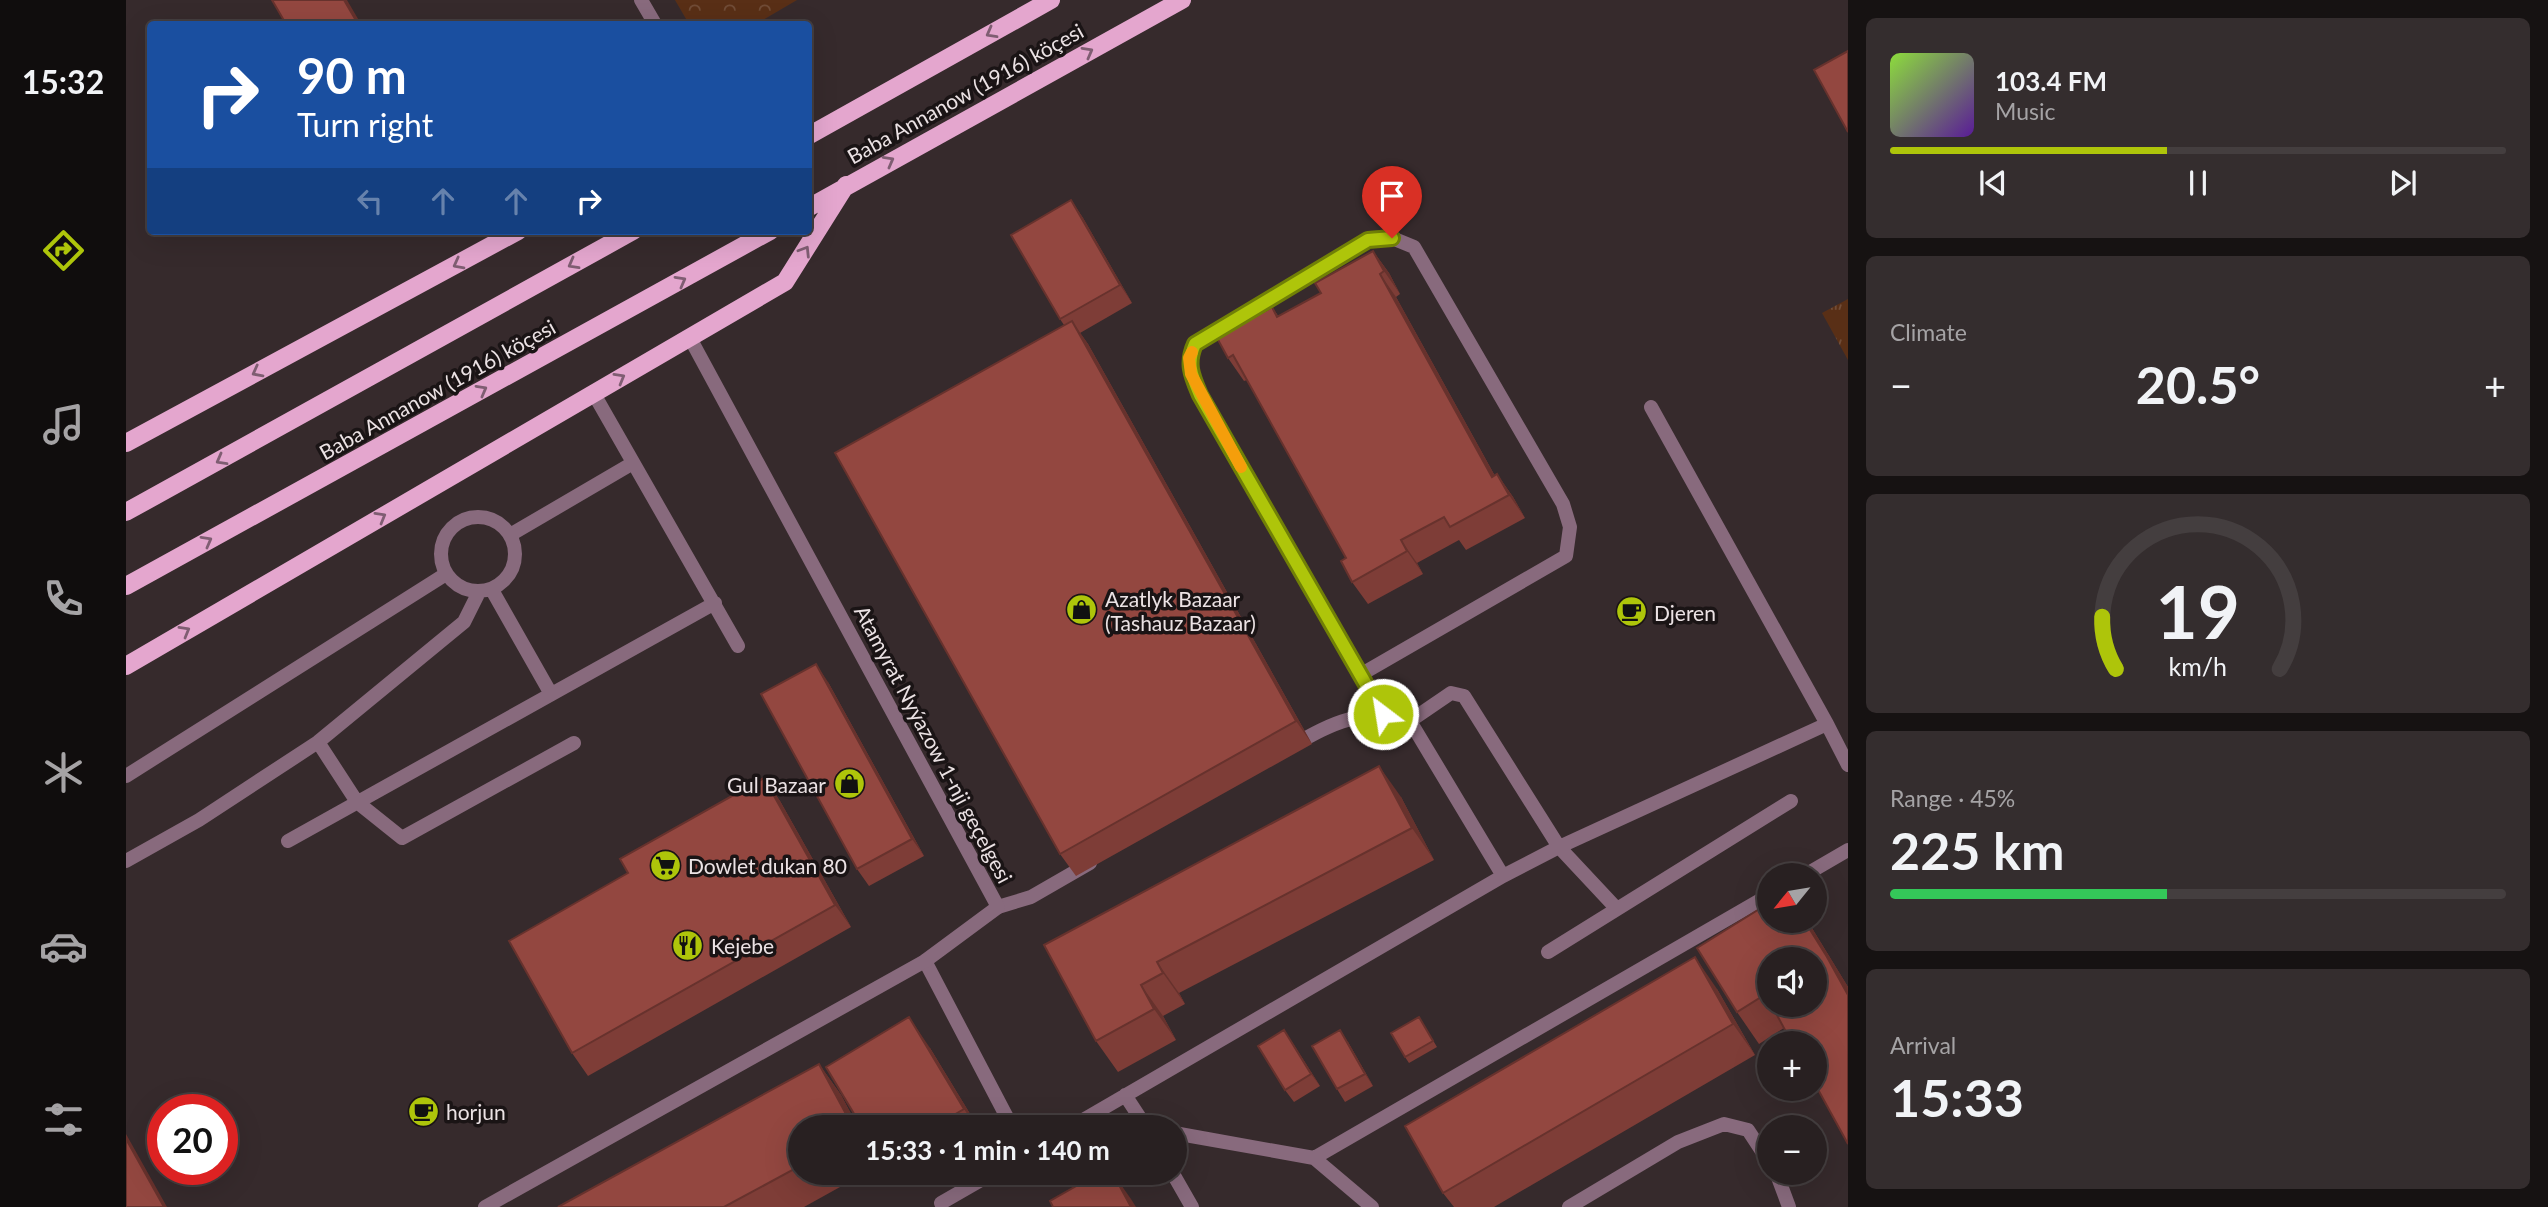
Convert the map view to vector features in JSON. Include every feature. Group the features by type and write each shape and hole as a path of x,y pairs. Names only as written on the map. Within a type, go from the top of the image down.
{"main road":[{"name":"Baba Annanow (1916) köçesi","path":"812,134 1051,0"},
{"name":"Baba Annanow (1916) köçesi","path":"812,206 1182,0"},
{"path":"126,666 785,282 846,185"},
{"path":"126,443 510,235"},
{"name":"Baba Annanow (1916) köçesi","path":"126,512 626,235"},
{"name":"Baba Annanow (1916) köçesi","path":"126,586 763,235"}],"street":[{"path":"641,0 653,21"},
{"path":"1360,675 1566,556 1570,527 1563,504 1414,247 1392,238 1368,240 1195,344 1189,358 1191,374 1200,395 1360,675 1383,714"},
{"name":"Atamyrat Nyýazow 1-nji geçelgesi","path":"485,1207 925,961 998,907 690,338"},
{"path":"594,394 738,646"},
{"path":"1651,407 1848,765"},
{"path":"510,535 633,463"},
{"path":"126,861 199,820 318,742 464,622 486,591 511,572 515,547 510,535 490,519 464,520 445,536 441,562 446,574 455,584 486,591 551,694"},
{"path":"126,776 446,574"},
{"path":"288,841 715,603"},
{"path":"1410,721 1451,693 1464,696 1559,847 1617,909"},
{"path":"1280,753 1328,726 1383,714 1410,721 1503,876"},
{"path":"1092,1115 1503,876 1559,847 1827,724"},
{"path":"318,742 357,802 402,838 574,743"},
{"path":"1548,952 1791,801"},
{"path":"1826,863 1848,850"},
{"path":"998,907 1031,897 1102,856"},
{"path":"1314,1158 1757,902"},
{"path":"925,961 1006,1115"},
{"path":"1125,1095 1138,1115"},
{"path":"1569,1207 1678,1142 1724,1124 1748,1130 1757,1144"},
{"path":"1187,1135 1314,1158 1372,1207"},
{"path":"940,1206 974,1185"},
{"path":"1179,1185 1192,1207"},
{"path":"1781,1185 1789,1207"}],"green space":[{"path":"675,0 797,0 761,21 687,21"},
{"path":"1848,299 1848,360 1822,313"}],"building":[{"path":"272,0 344,0 356,21 284,21"},
{"path":"1848,51 1848,132 1814,70"},
{"path":"1071,200 1120,285 1060,319 1011,235"},
{"path":"1373,251 1384,271 1380,274 1492,477 1497,474 1509,495 1450,527 1444,517 1401,540 1407,551 1352,582 1341,561 1346,558 1233,355 1228,358 1217,338 1272,307 1277,317 1321,293 1315,283"},
{"name":"Azatlyk Bazaar (Tashauz Bazaar)","path":"1072,321 1296,721 1060,854 835,453"},
{"name":"Gul Bazaar","path":"816,664 912,839 857,869 761,694"},
{"path":"1379,766 1412,828 1157,962 1163,973 1141,985 1154,1009 1096,1041 1044,945"},
{"name":"Kejebe","path":"764,778 835,905 572,1053 509,941 628,873 620,859"},
{"path":"1757,910 1757,933 1812,933 1821,947 1757,947 1757,1000 1737,1012 1697,948"},
{"path":"1695,957 1733,1024 1443,1193 1405,1126"},
{"path":"1827,957 1848,995 1848,1144 1824,1101 1827,1101 1827,1031 1786,1031 1778,1017 1827,1017"},
{"path":"909,1017 964,1109 954,1115 855,1115 826,1067"},
{"path":"1419,1017 1433,1041 1405,1057 1391,1033"},
{"path":"1284,1030 1311,1074 1285,1090 1258,1046"},
{"path":"1340,1030 1365,1074 1337,1089 1312,1046"},
{"path":"819,1064 847,1115 788,1115 788,1172 724,1207 558,1207"},
{"path":"126,1139 147,1177 147,1185 152,1185 164,1207 126,1207"},
{"path":"1078,1185 1119,1185 1131,1207 1053,1207 1050,1201"}],"slow traffic":[{"path":"1192,352 1189,358 1191,374 1241,467"}],"place":[{"name":"Azatlyk Bazaar (Tashauz Bazaar)","path":"1082,610"},
{"name":"Djeren","path":"1631,612"},
{"name":"Gul Bazaar","path":"849,784"},
{"name":"Dowlet dukan 80","path":"665,865"},
{"name":"Kejebe","path":"688,945"},
{"name":"horjun","path":"423,1111"}],"route":[{"path":"1383,714 1200,395 1191,374 1189,358 1195,344 1368,240 1392,238"}]}
